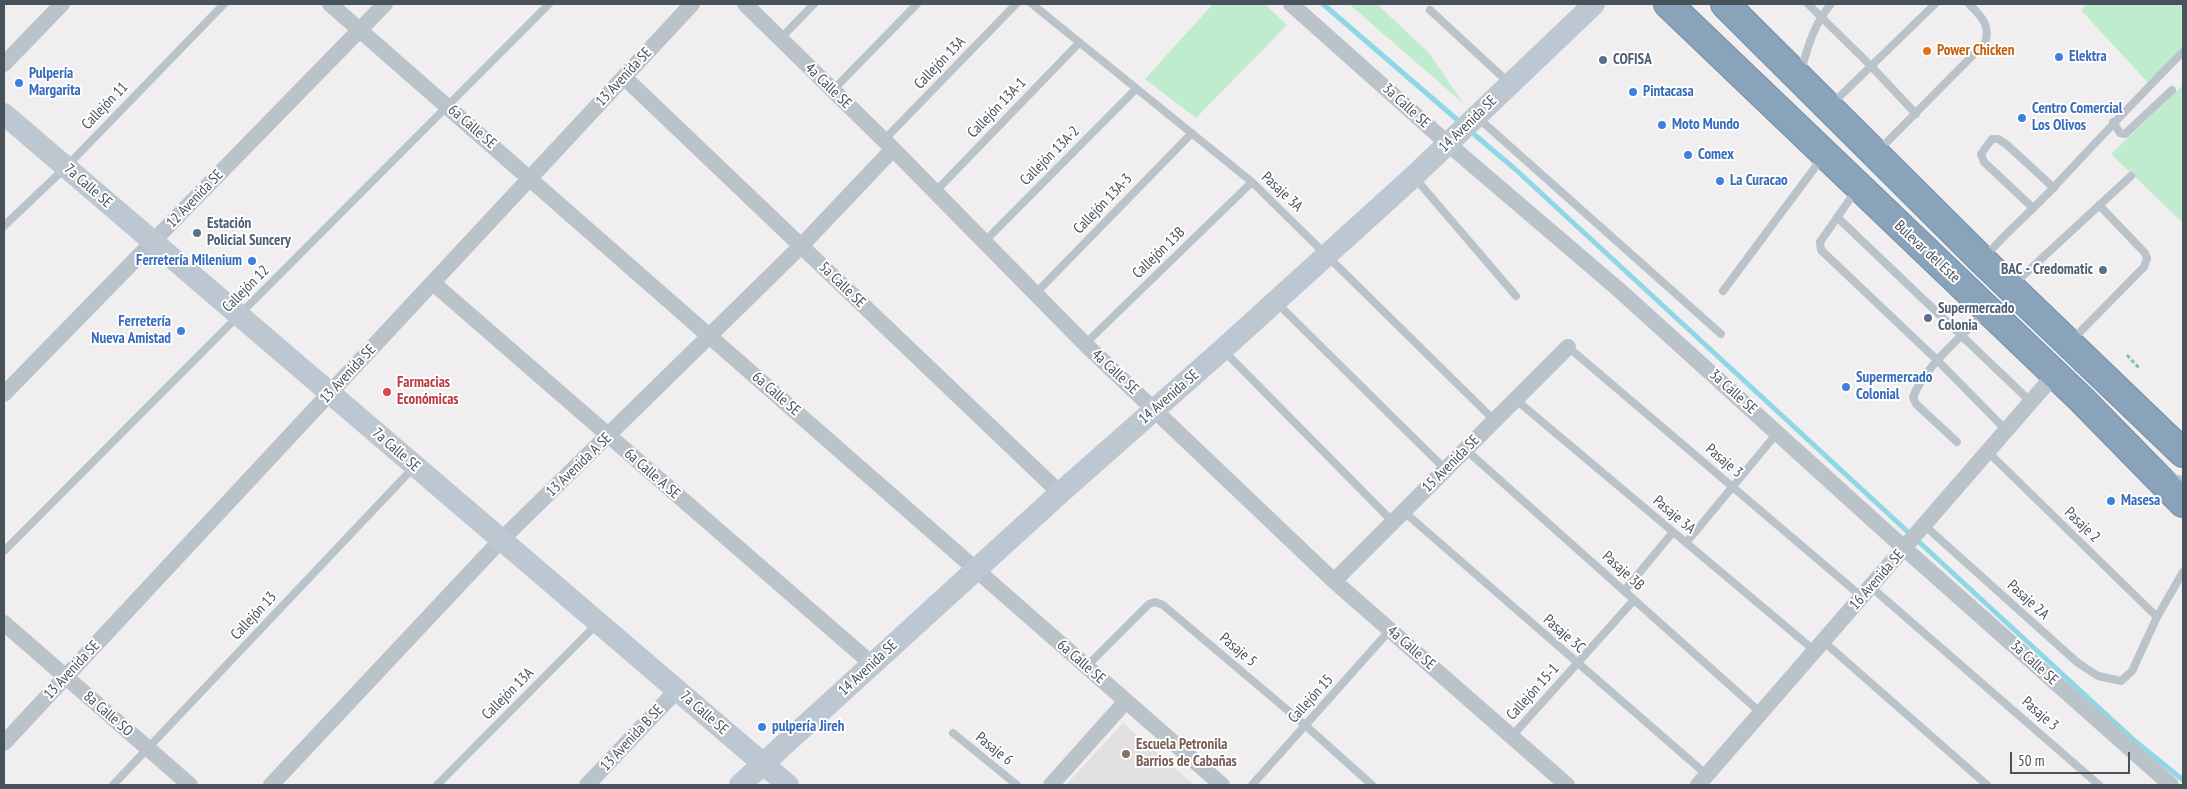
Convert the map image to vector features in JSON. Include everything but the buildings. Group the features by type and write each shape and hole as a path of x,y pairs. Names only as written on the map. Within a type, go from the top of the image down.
{"highway":[{"name":"Bulevar del Este","path":"1668,4 1824,155 2055,374 2130,442 2183,502"},
{"path":"1725,4 1982,260 2069,342 2174,462"}],"street":[{"path":"4,64 62,4"},
{"name":"6a Calle SE","path":"330,4 1222,785"},
{"name":"12 Avenida SE","path":"4,394 385,4"},
{"name":"13 Avenida SE","path":"4,743 692,4"},
{"name":"4a Calle SE","path":"744,4 833,90 1085,344 1334,581 1567,785"},
{"name":"3a Calle SE","path":"1291,4 1618,289 1904,548 2171,785"},
{"name":"14 Avenida SE","path":"740,785 1060,492 1276,302 1414,176 1594,4"},
{"name":"5a Calle SE","path":"624,77 1060,492"},
{"name":"7a Calle SE","path":"4,114 788,785"},
{"name":"13 Avenida A SE","path":"271,785 501,540 801,246 888,145"},
{"name":"6a Calle A SE","path":"433,283 872,664"},
{"name":"15 Avenida SE","path":"1334,581 1568,347"},
{"name":"16 Avenida SE","path":"1702,780 2055,374"},
{"name":"8a Calle SO","path":"4,623 190,785"},
{"name":"13 Avenida B SE","path":"588,785 677,690"},
{"path":"1050,785 1126,701"}],"lane":[{"name":"Callejón 11","path":"4,226 66,167 224,4"},
{"name":"Callejón 12","path":"4,551 549,4"},
{"path":"780,39 814,4"},
{"path":"833,90 917,4"},
{"name":"Callejón 13A","path":"888,145 1016,4"},
{"name":"Pasaje 3A","path":"1032,4 1252,182 1328,254 1494,420"},
{"path":"1808,4 1872,66 1916,114"},
{"path":"1799,78 1809,43 1820,16 1831,4"},
{"path":"1829,108 1935,4"},
{"path":"1875,154 1985,43 1988,35 1984,19 1969,4"},
{"path":"1430,10 1510,84"},
{"name":"Callejón 13A-1","path":"935,192 1079,43"},
{"path":"1982,260 2003,236 2054,188 2113,122 2183,52"},
{"name":"Callejón 13A-2","path":"984,242 1136,89"},
{"path":"2113,122 2120,133 2125,134 2172,90"},
{"path":"1476,116 1721,334"},
{"name":"Callejón 13A-3","path":"1035,294 1192,133"},
{"path":"2033,208 1984,162 1981,154 1992,139 1998,139 2006,144 2054,188"},
{"path":"1723,291 1824,155"},
{"path":"1414,176 1516,296"},
{"path":"2011,288 2131,176"},
{"name":"Callejón 13B","path":"1085,344 1252,182"},
{"path":"1858,187 1820,242 1821,250 1938,361 2006,430"},
{"path":"2069,342 2144,267 2147,258 2145,253 2099,205"},
{"path":"1837,217 2031,402"},
{"path":"1276,302 1446,469"},
{"path":"1957,442 1916,404 1913,397 1917,387 1938,361 1988,310"},
{"name":"Pasaje 3","path":"1568,347 1733,487 1866,592 2099,785"},
{"name":"Pasaje 3C","path":"1222,350 1398,517 1577,664 1702,780"},
{"name":"Pasaje 3A","path":"1516,399 1686,543 1819,646 1987,785"},
{"path":"1686,543 1778,432"},
{"name":"Pasaje 3B","path":"1466,449 1761,713"},
{"name":"Pasaje 2","path":"1988,452 2157,617"},
{"path":"2174,462 2172,478 2183,480"},
{"name":"Callejón 13","path":"113,785 415,466"},
{"name":"Pasaje 2A","path":"1924,526 2078,663 2098,676 2121,681 2132,671 2157,617"},
{"path":"1625,590 1673,532"},
{"path":"2157,617 2183,572"},
{"name":"Callejón 15-1","path":"1512,736 1634,600"},
{"name":"Pasaje 5","path":"1086,667 1149,604 1155,602 1163,605 1305,725 1372,785"},
{"name":"Callejón 13A","path":"437,785 598,623"},
{"name":"Callejón 15","path":"1252,785 1390,630"},
{"name":"Pasaje 6","path":"953,733 1017,785"}],"path":[{"path":"2127,355 2139,368"}],"shaded area":[{"name":"Escuela Petronila Barrios de Cabañas","path":"1123,723 1194,785 1066,785"}],"green space":[{"path":"1213,4 1265,4 1287,25 1196,118 1145,79"},
{"path":"1349,4 1377,4 1429,53 1463,103"},
{"path":"2087,4 2183,4 2183,53 2151,86 2081,10"},
{"path":"2183,85 2183,223 2111,154"}],"waterway":[{"path":"1323,4 1461,123"},
{"path":"1469,130 1515,169 1908,532"},
{"path":"1918,541 2136,742 2183,780"}],"place":[{"name":"Power Chicken","path":"1927,51"},
{"name":"Elektra","path":"2059,57"},
{"name":"COFISA","path":"1603,60"},
{"name":"Pulpería Margarita","path":"19,83"},
{"name":"Pintacasa","path":"1633,92"},
{"name":"Centro Comercial Los Olivos","path":"2022,118"},
{"name":"Moto Mundo","path":"1662,125"},
{"name":"Comex","path":"1688,155"},
{"name":"La Curacao","path":"1720,181"},
{"name":"Estación Policial Suncery","path":"197,233"},
{"name":"Ferretería Milenium","path":"252,261"},
{"name":"BAC - Credomatic","path":"2103,270"},
{"name":"Supermercado Colonia","path":"1928,318"},
{"name":"Ferretería Nueva Amistad","path":"181,331"},
{"name":"Supermercado Colonial","path":"1846,387"},
{"name":"Farmacias Económicas","path":"387,392"},
{"name":"Masesa","path":"2111,501"},
{"name":"pulpería Jireh","path":"762,727"},
{"name":"Escuela Petronila Barrios de Cabañas","path":"1126,754"}]}
